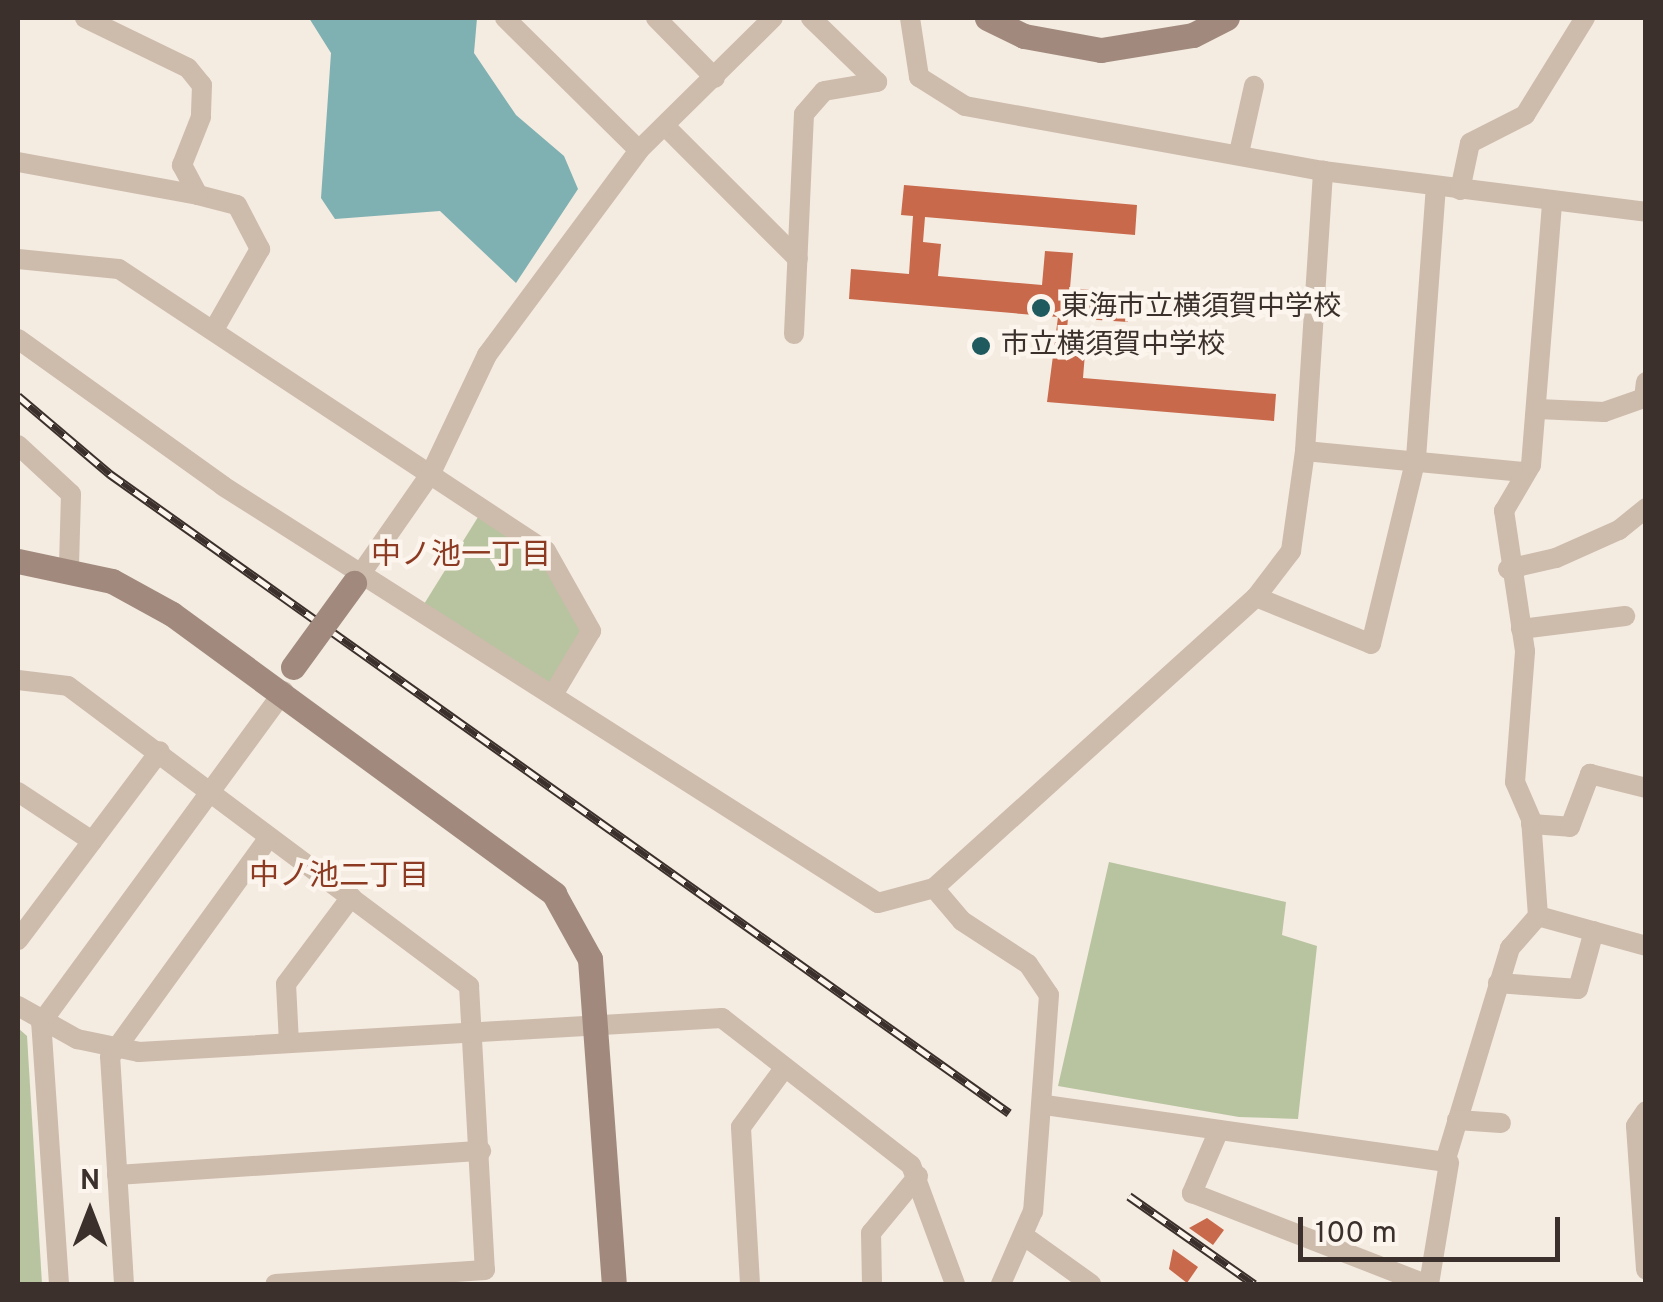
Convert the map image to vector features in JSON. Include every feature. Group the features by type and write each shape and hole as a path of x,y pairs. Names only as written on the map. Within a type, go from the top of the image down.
{"street":[{"path":"86,18 188,68 202,85 200,117 182,165 198,195"},
{"path":"505,18 639,150"},
{"path":"656,18 716,78"},
{"path":"59,1284 41,1023 214,791 430,474 487,355 639,150 667,128 773,18"},
{"path":"794,334 807,105 824,90 877,82 811,18"},
{"path":"910,18 919,78 949,101 1322,171 1646,212"},
{"path":"987,18 1024,36 1102,50 1193,35 1227,18"},
{"path":"1460,190 1470,143 1525,115 1585,18"},
{"path":"1239,154 1254,86"},
{"path":"667,128 798,259"},
{"path":"18,162 238,206 260,250 215,328"},
{"path":"18,339 222,486 358,577 554,692 878,902 934,888 1256,596 1291,551 1306,451 1322,171"},
{"path":"1256,596 1371,644 1416,458 1436,187"},
{"path":"1045,1105 1446,1162 1510,948 1538,916 1531,824 1515,782 1527,688 1508,570 1504,511 1523,472 1531,465 1552,202"},
{"path":"18,259 119,270 215,328 546,551 591,630 554,692"},
{"path":"1538,409 1604,412 1644,398 1646,382"},
{"path":"18,444 72,494 69,567"},
{"path":"1306,451 1416,458 1523,472"},
{"path":"1508,570 1556,558 1620,530 1646,508"},
{"path":"18,561 69,567 172,614 285,682 554,894 584,937 596,1022 614,1284"},
{"path":"1520,628 1625,616"},
{"path":"18,680 68,686 214,791 268,838 470,986 485,1270 280,1284"},
{"path":"18,940 160,751"},
{"path":"1531,824 1570,827 1590,774 1646,788"},
{"path":"18,792 92,841"},
{"path":"124,1284 114,1047 268,838"},
{"path":"934,888 962,921 1028,964 1050,995 1045,1105 1027,1238 1001,1284"},
{"path":"289,1044 286,984 351,897"},
{"path":"1538,916 1646,946"},
{"path":"1498,983 1578,989 1594,931"},
{"path":"18,1006 41,1023 114,1047 289,1044 596,1022 722,1018 918,1176 955,1284"},
{"path":"750,1284 741,1127 786,1067"},
{"path":"1646,1112 1636,1126 1646,1270"},
{"path":"1457,1120 1501,1123"},
{"path":"1219,1130 1192,1193 1427,1284 1448,1163"},
{"path":"117,1175 481,1152"},
{"path":"872,1284 871,1234 918,1176"},
{"path":"1027,1238 1091,1284"}],"green space":[{"path":"483,509 546,551 591,631 554,693 421,609"},
{"path":"1109,862 1286,902 1282,935 1317,946 1298,1119 1239,1117 1058,1086"},
{"path":"18,1028 27,1036 42,1284 18,1284"}],"water":[{"path":"309,18 477,18 474,53 516,115 564,156 578,189 516,283 440,211 335,219 321,198 331,53"}],"building":[{"name":"東海市立横須賀中学校","path":"904,185 1137,205 1135,235 925,217 923,242 941,244 938,276 1042,285 1045,251 1073,253 1070,288 1130,293 1128,322 1068,318 1065,352 1085,353 1083,378 1276,394 1274,421 1047,402 1058,317 849,299 851,269 909,274 913,216 901,215"},
{"path":"1207,1218 1224,1230 1213,1245 1189,1228"},
{"path":"1173,1249 1198,1267 1187,1283 1169,1269"}],"railway":[{"path":"18,396 110,474 1009,1113"},
{"path":"1129,1196 1254,1284"}],"place":[{"name":"東海市立横須賀中学校","path":"1041,308"},
{"name":"市立横須賀中学校","path":"981,346"}],"district":[{"name":"中ノ池一丁目","path":"461,557"},
{"name":"中ノ池二丁目","path":"339,878"}]}
